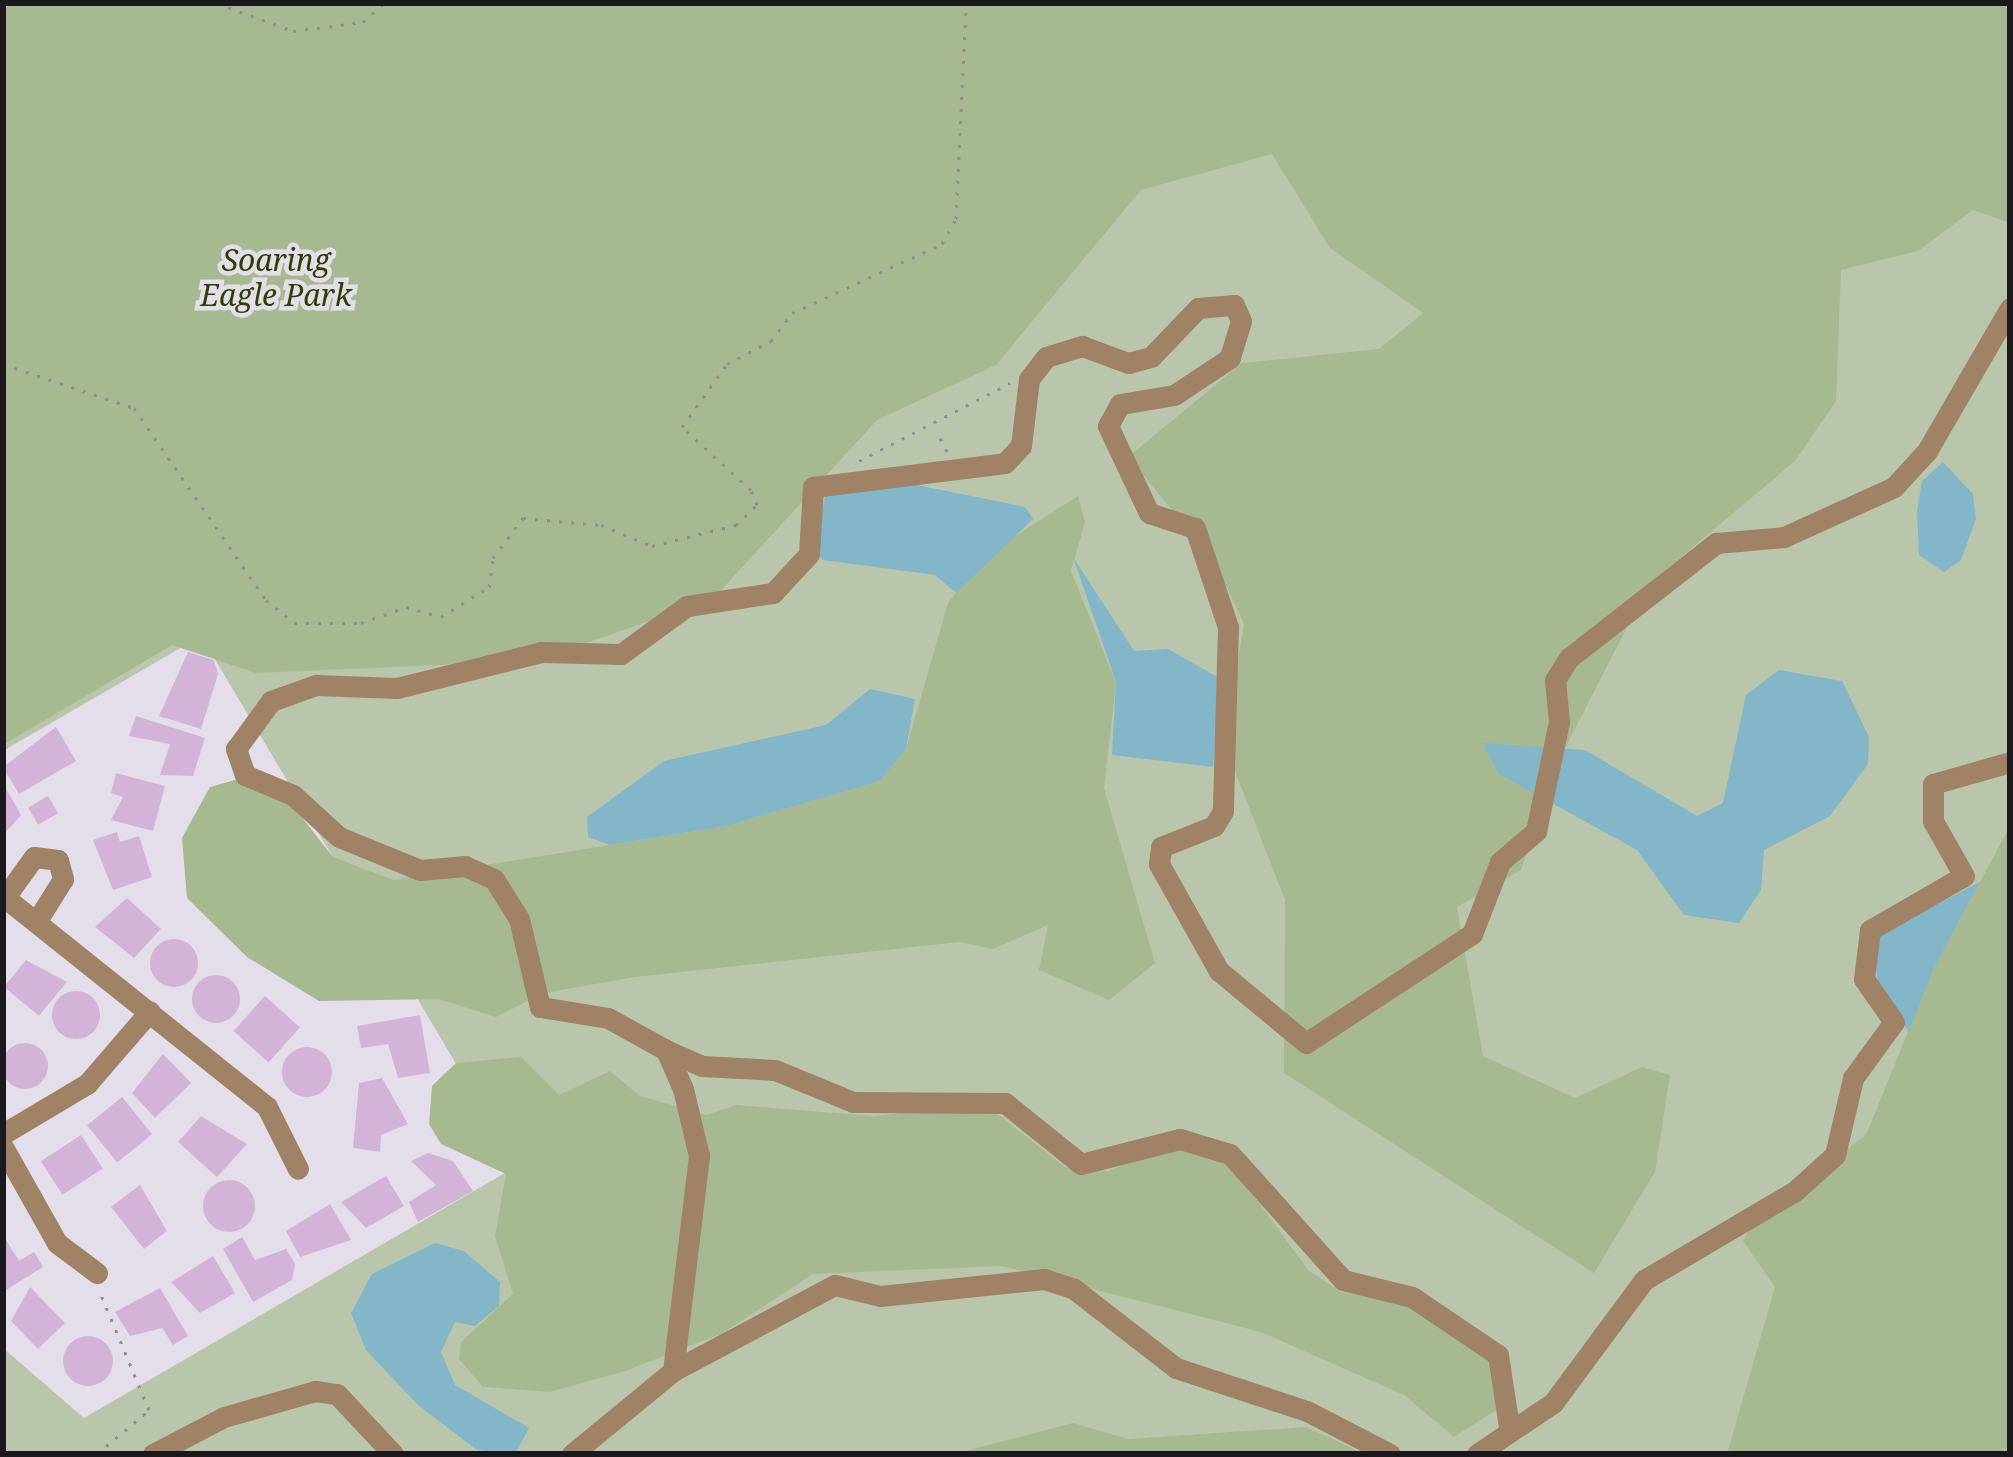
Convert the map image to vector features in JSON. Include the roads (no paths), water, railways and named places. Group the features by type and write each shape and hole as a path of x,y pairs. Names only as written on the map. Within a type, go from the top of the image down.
{"street":[{"path":"1120,404 1201,381 1230,358 1241,322 1234,304 1215,302 1151,357 1110,358 1066,347 1029,379 1021,446 1005,463 947,477 834,478 807,501 802,571 773,593 687,606 621,654 541,652 398,688 316,685 272,701 236,749 245,775 293,795 340,837 420,870 465,866 494,879 519,919 540,1007 608,1018 702,1066 775,1070 854,1102 1005,1103 1081,1164 1180,1139 1230,1154 1342,1280 1412,1297 1498,1355 1509,1427"},
{"path":"1110,358 1120,404 1108,426 1118,455 1149,513 1195,528 1228,627 1223,811 1161,848 1159,864 1219,971 1306,1043 1472,934 1499,862 1536,831 1559,722 1555,680 1569,658 1671,584 1694,555 1784,537 1894,487 1927,451 2010,308"},
{"path":"1477,1454 1509,1427 1553,1403 1644,1280 1796,1191 1835,1155 1853,1078 1894,1022 1864,979 1870,930 1964,876 1933,820 1933,784 2010,762"},
{"path":"38,919 63,879 58,860 34,857 4,897 38,919 267,1107 298,1169"},
{"path":"3,1134 87,1084 150,1011"},
{"path":"666,1050 699,1156 673,1371"},
{"path":"3,1147 57,1243 98,1273"},
{"path":"572,1454 673,1371 835,1285 880,1296 1044,1279 1074,1289 1175,1369 1307,1411 1390,1454"},
{"path":"153,1454 224,1417 315,1391 337,1394 394,1454"}],"water":[{"path":"1943,462 1973,494 1976,519 1961,560 1944,572 1919,555 1917,511 1922,481"},
{"path":"907,483 1025,507 1033,519 956,593 935,575 823,560 815,548 826,492"},
{"path":"1073,557 1134,651 1168,649 1221,679 1213,767 1112,755 1116,682"},
{"path":"1779,670 1842,681 1869,737 1868,764 1830,816 1764,850 1761,890 1739,923 1684,915 1637,850 1499,774 1482,743 1585,750 1697,816 1723,803 1746,695"},
{"path":"870,689 915,699 906,749 880,781 727,826 610,845 588,837 587,817 664,761 826,725"},
{"path":"1980,882 1934,968 1909,1031 1880,993 1871,938"},
{"path":"435,1243 464,1251 500,1282 499,1306 475,1326 455,1322 441,1352 455,1385 529,1428 515,1454 477,1450 418,1405 366,1350 351,1313 372,1274"}],"park label":[{"name":"Soaring Eagle Park","path":"276,277"}]}
